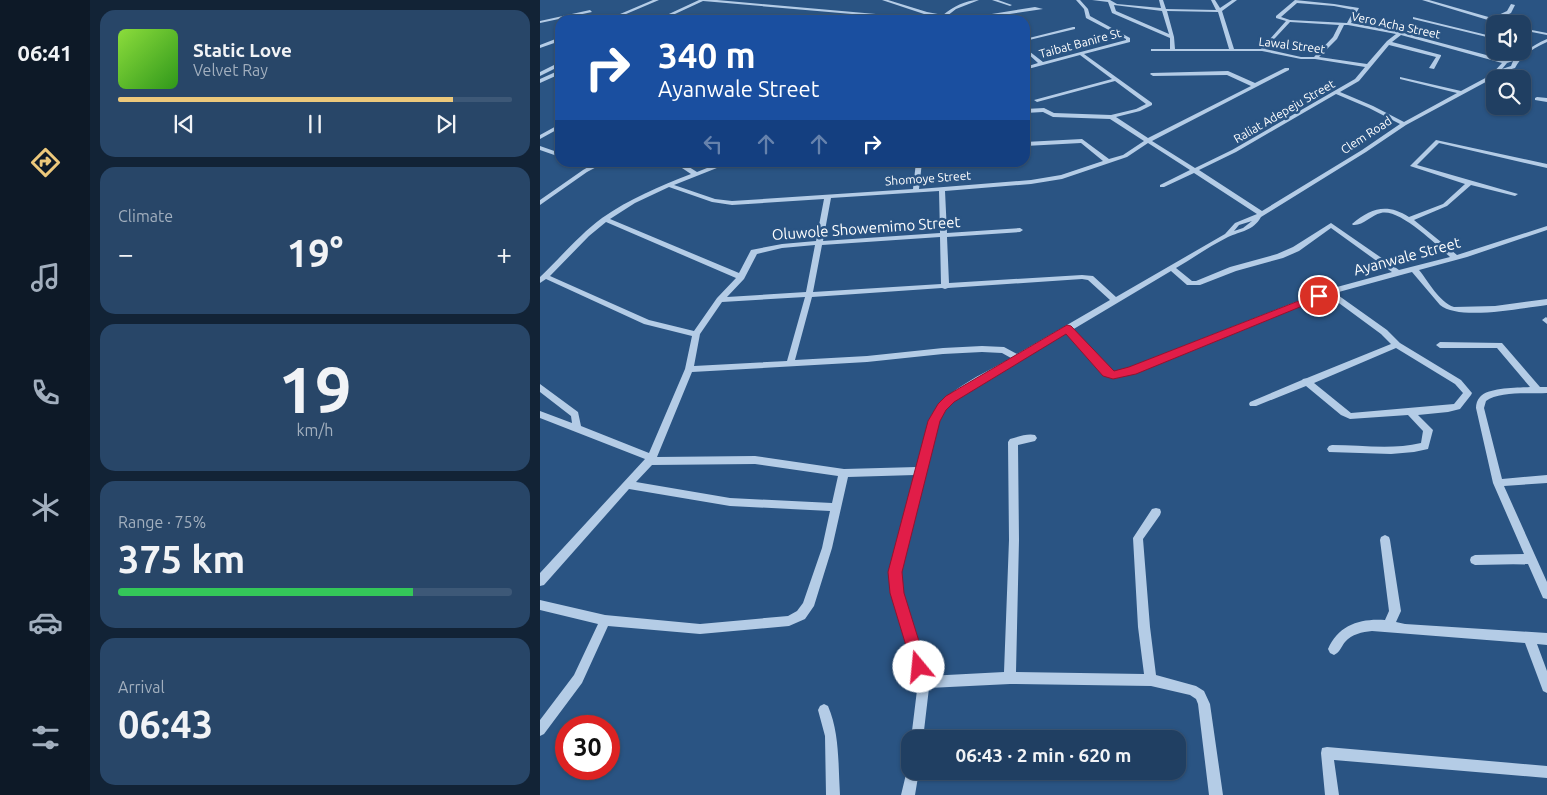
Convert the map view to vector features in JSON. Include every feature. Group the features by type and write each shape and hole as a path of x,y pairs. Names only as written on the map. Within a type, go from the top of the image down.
{"street":[{"path":"620,15 657,0"},
{"path":"670,15 703,0 878,15"},
{"path":"884,0 898,6 935,15"},
{"path":"945,15 954,8 977,0"},
{"path":"994,0 1010,5"},
{"name":"Taibat Banire St","path":"1030,67 1082,55 1129,40 1088,17 1086,9 1078,0"},
{"path":"1094,0 1165,10 1219,11 1235,0"},
{"path":"1161,0 1172,37 1173,51"},
{"path":"1212,0 1219,11 1232,50"},
{"path":"1424,0 1486,17"},
{"path":"682,15 712,1"},
{"path":"1262,50 1289,21 1278,17 1297,1 1357,9 1348,24"},
{"path":"1110,2 1114,12 1172,37"},
{"path":"1503,15 1509,12 1513,5"},
{"path":"893,7 898,6"},
{"path":"1004,15 1035,8 1041,9"},
{"path":"867,14 885,9"},
{"path":"572,15 590,11"},
{"path":"1415,18 1486,36"},
{"path":"540,22 555,19"},
{"name":"Vero Acha Street","path":"1289,21 1348,24 1400,33 1505,62"},
{"path":"1315,58 1335,38 1342,24"},
{"path":"1030,39 1073,28"},
{"path":"1531,31 1547,34"},
{"name":"Raliat Adepeju Street","path":"1162,186 1234,151 1357,80 1400,33"},
{"path":"1533,47 1547,40"},
{"path":"540,48 555,41"},
{"path":"1389,43 1438,56 1432,68"},
{"name":"Lawal Street","path":"1153,50 1262,50 1301,58 1315,58 1368,66"},
{"path":"1030,54 1043,64"},
{"path":"1030,111 1044,110 1053,116 1112,117 1138,110 1150,104 1117,78 1082,55"},
{"path":"1505,62 1513,60"},
{"path":"1503,70 1513,67 1516,60"},
{"name":"Clem Road","path":"1498,70 1505,62"},
{"path":"540,74 555,66"},
{"name":"Shomoye Street","path":"668,185 722,203 916,191 1062,177 1125,156 1147,141 1287,69"},
{"path":"1153,74 1228,73 1254,85"},
{"path":"540,81 555,74"},
{"path":"1037,100 1117,78"},
{"path":"1402,78 1461,93"},
{"name":"Clem Road","path":"1260,215 1404,124 1486,80"},
{"path":"1335,92 1371,107 1404,124"},
{"path":"1537,99 1547,100"},
{"path":"918,730 924,682 894,583 897,560 922,472 934,421 942,407 958,393 1171,267 1227,235 1248,228 1260,215 1112,117"},
{"path":"540,137 555,129"},
{"path":"1030,144 1082,141 1108,162"},
{"path":"1515,194 1416,168 1413,164 1438,141 1547,166"},
{"path":"540,148 555,153"},
{"path":"540,203 593,167"},
{"path":"684,167 696,174"},
{"path":"696,334 646,322 542,279 560,259 605,219 668,185 715,167"},
{"path":"916,191 918,167"},
{"path":"1409,220 1445,205 1470,183"},
{"path":"942,189 945,287"},
{"path":"790,364 809,296 828,197"},
{"path":"1355,224 1379,212 1388,210 1409,220 1455,257"},
{"path":"605,219 741,277"},
{"path":"1171,267 1190,283 1197,283 1233,269 1296,250 1332,225 1398,273"},
{"name":"Ayanwale Street","path":"1067,329 1107,373 1113,375 1132,371 1330,292 1455,257 1547,228"},
{"name":"Oluwole Showemimo Street","path":"540,580 650,460 689,370 696,334 720,300 741,277 751,255 758,250 819,243 1020,230"},
{"path":"1414,269 1445,305 1453,309 1488,309 1547,302"},
{"path":"720,300 809,296 1086,277 1090,278 1115,300"},
{"path":"1306,381 1350,416 1411,413 1457,407 1468,394 1458,382 1397,345 1384,332 1330,292"},
{"path":"1253,404 1397,345"},
{"path":"1440,345 1499,345 1542,390"},
{"path":"689,370 982,350 1004,350 1017,358"},
{"path":"540,387 575,414 577,429"},
{"path":"1542,390 1494,394 1485,397 1481,401 1480,408 1498,483 1547,594"},
{"path":"1332,449 1410,450 1425,446 1428,430 1411,413"},
{"path":"540,414 650,460 755,460 844,473 922,472"},
{"path":"1010,678 1014,540 1013,442 1032,438"},
{"path":"540,605 605,620 700,629 789,621 800,615 808,606 827,548 844,473"},
{"path":"1498,483 1547,479"},
{"path":"627,486 730,502 836,507"},
{"path":"1151,680 1144,627 1138,538 1156,512"},
{"path":"1385,540 1395,611 1390,621 1391,625"},
{"path":"1474,560 1532,559"},
{"path":"540,730 578,679 605,620"},
{"path":"1334,649 1344,635 1355,629 1391,625 1405,629 1547,640"},
{"path":"1529,639 1547,687"},
{"path":"924,682 1010,678 1151,680 1192,690 1200,695 1204,704 1216,795"},
{"path":"824,710 831,736 833,795"},
{"path":"1332,795 1327,753 1547,772"},
{"path":"908,795 911,780"}],"route":[{"path":"919,667 894,583 895,572 934,421 942,407 950,399 1067,329 1107,373 1113,375 1121,374 1319,296"}]}
